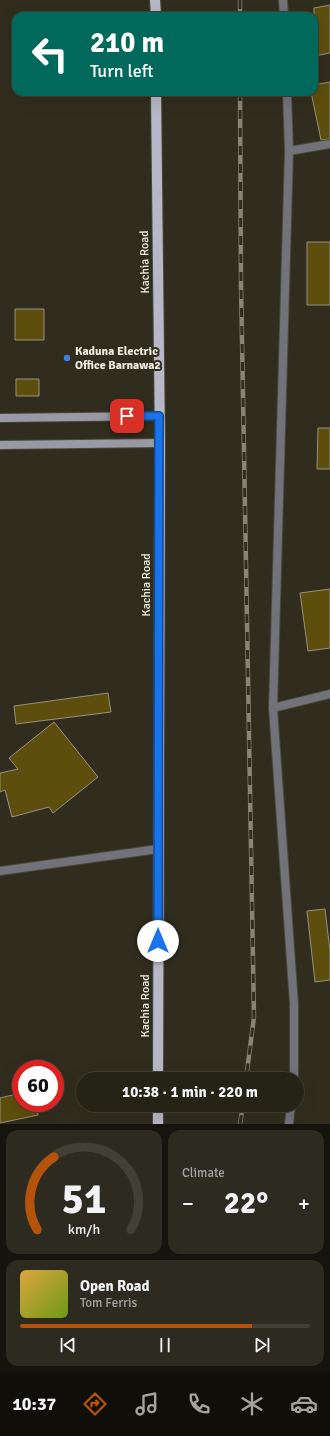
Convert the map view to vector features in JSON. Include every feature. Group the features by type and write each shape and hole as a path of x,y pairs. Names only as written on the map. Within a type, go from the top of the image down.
{"main road":[{"path":"156,0 156,12"},
{"name":"Kachia Road","path":"156,96 160,443 158,1072"},
{"path":"158,1112 158,1124"}],"street":[{"path":"283,0 284,12"},
{"path":"286,96 289,151 273,708 294,1004 294,1072"},
{"path":"289,151 330,144"},
{"path":"0,418 159,416"},
{"path":"0,445 160,443"},
{"path":"273,708 330,694"},
{"path":"0,871 158,849"},
{"path":"289,1124 290,1112"}],"building":[{"path":"330,5 330,53 318,55 318,12 314,12 314,8"},
{"path":"330,82 330,139 321,140 312,96 318,96 318,84"},
{"path":"307,242 330,242 330,305 307,305"},
{"path":"15,309 44,309 44,340 15,340"},
{"path":"16,379 39,379 39,396 16,396"},
{"path":"318,428 330,428 330,469 317,469"},
{"path":"330,589 330,648 308,651 300,593"},
{"path":"108,693 111,712 16,724 14,706"},
{"path":"54,722 98,777 53,813 49,807 12,817 5,790 0,792 0,773 18,769 9,758"},
{"path":"325,909 330,951 330,980 315,982 307,911"},
{"path":"12,1095 12,1112 38,1112 38,1115 0,1123 0,1098"}],"railway":[{"path":"240,0 240,12"},
{"path":"240,96 241,283 254,1017 247,1072"},
{"path":"240,1124 242,1112"}],"place":[{"name":"Kaduna Electric Office Barnawa2","path":"67,358"}],"route":[{"path":"127,416 159,416 158,941"}]}
